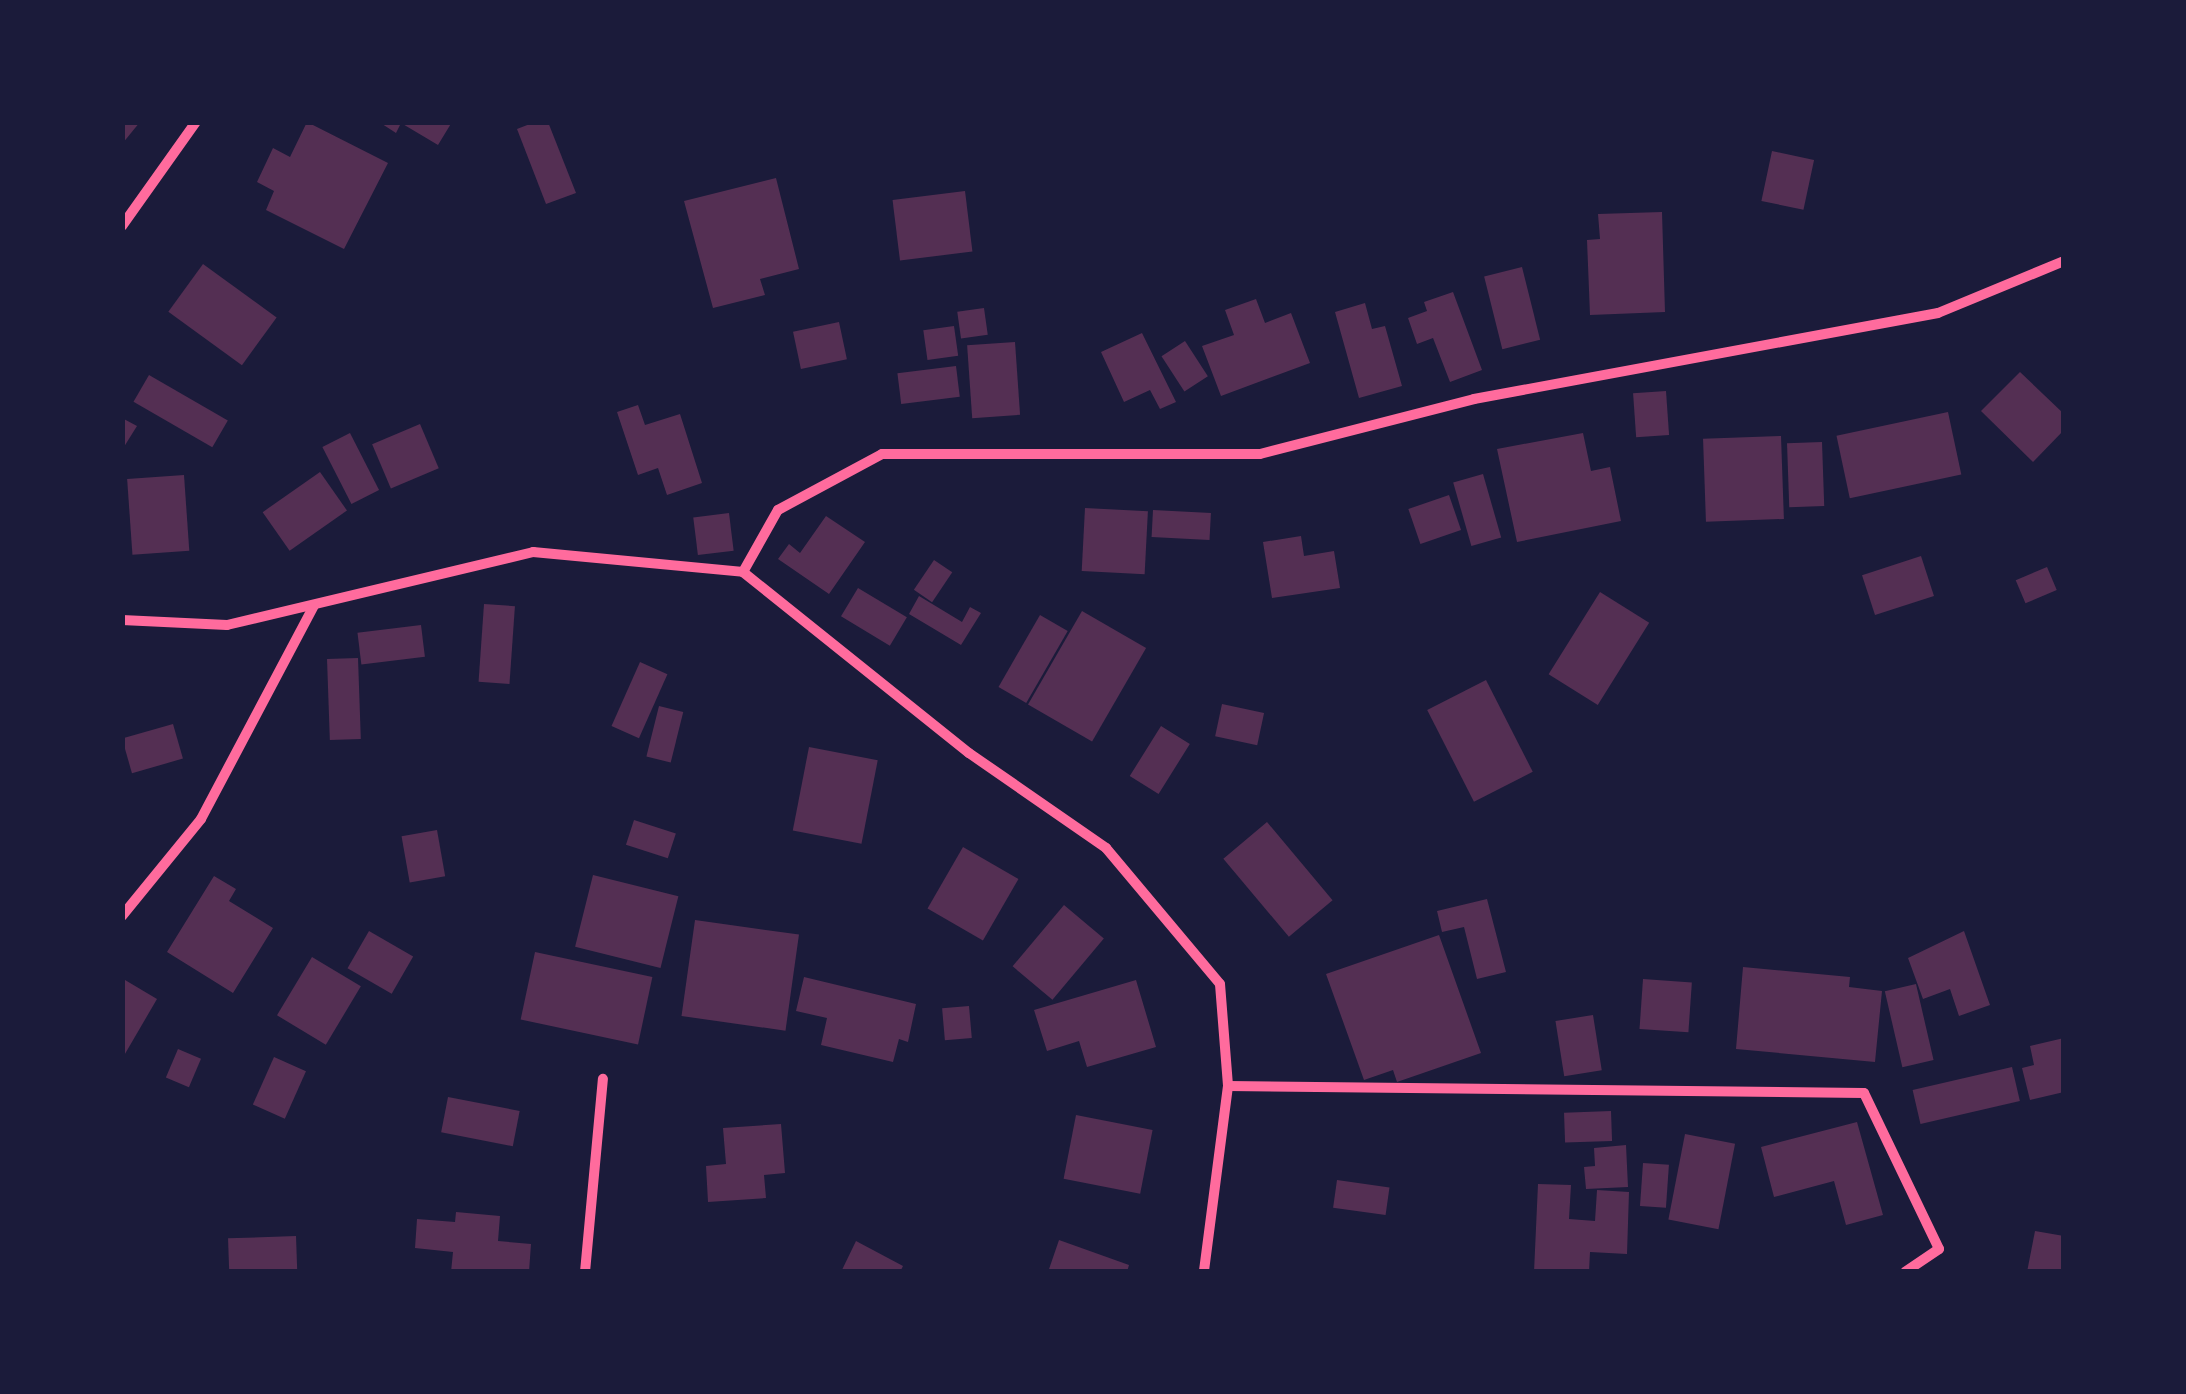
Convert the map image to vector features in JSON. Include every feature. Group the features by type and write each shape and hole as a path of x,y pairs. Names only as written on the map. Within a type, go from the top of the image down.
{"street":[{"path":"122,226 196,122"},
{"path":"743,572 778,510 882,454 1260,454 1474,399 1938,313 2064,260"},
{"path":"122,620 226,625 534,552 743,572 968,753 1106,848 1220,984 1228,1086 1204,1272"},
{"path":"122,916 201,819 314,606"},
{"path":"585,1272 603,1080"},
{"path":"1228,1086 1864,1093 1939,1249 1905,1272"}],"building":[{"path":"122,122 140,122 122,144"},
{"path":"307,122 388,163 344,249 266,210 274,191 257,182 273,148 290,157"},
{"path":"379,122 452,122 438,145 401,123 396,133"},
{"path":"548,122 576,193 546,204 517,129"},
{"path":"1772,151 1814,160 1803,210 1761,201"},
{"path":"776,178 799,269 760,279 765,295 713,308 684,201"},
{"path":"965,191 972,252 900,260 893,200"},
{"path":"1662,212 1665,312 1590,315 1587,240 1600,239 1598,214"},
{"path":"203,264 277,317 242,365 168,312"},
{"path":"1522,267 1540,340 1502,349 1484,276"},
{"path":"1453,292 1482,370 1450,382 1433,338 1417,344 1408,318 1427,311 1424,302"},
{"path":"1256,299 1265,323 1291,313 1310,363 1221,396 1202,346 1234,335 1225,310"},
{"path":"1365,303 1372,329 1385,326 1402,386 1359,398 1335,312"},
{"path":"984,308 988,335 961,338 957,312"},
{"path":"839,322 847,359 801,369 793,332"},
{"path":"954,326 958,356 927,360 923,330"},
{"path":"1142,333 1176,402 1160,409 1150,390 1124,402 1101,352"},
{"path":"1185,341 1208,376 1184,391 1162,356"},
{"path":"1015,342 1020,415 972,418 967,345"},
{"path":"956,366 960,397 901,404 897,373"},
{"path":"2020,372 2064,414 2064,430 2033,462 1981,411"},
{"path":"149,375 228,420 212,447 134,402"},
{"path":"1666,391 1669,435 1636,437 1633,393"},
{"path":"638,405 645,425 680,414 702,483 667,495 658,468 638,475 617,412"},
{"path":"1948,412 1961,475 1850,498 1836,436"},
{"path":"122,418 137,426 122,450"},
{"path":"420,424 439,468 391,489 372,444"},
{"path":"350,433 379,490 351,504 322,447"},
{"path":"1583,433 1591,471 1610,467 1621,521 1517,542 1497,449"},
{"path":"1781,436 1784,519 1706,522 1703,439"},
{"path":"1822,442 1824,506 1789,507 1787,443"},
{"path":"320,472 347,511 290,551 263,512"},
{"path":"1483,474 1501,537 1471,546 1453,483"},
{"path":"184,475 189,551 132,555 127,479"},
{"path":"1449,495 1461,530 1420,544 1408,509"},
{"path":"1085,508 1148,511 1145,574 1082,571"},
{"path":"1153,510 1211,513 1210,540 1152,537"},
{"path":"729,513 734,551 698,555 693,517"},
{"path":"826,516 865,542 829,594 778,559 789,544 800,553"},
{"path":"1301,536 1304,556 1334,551 1340,588 1272,598 1263,542"},
{"path":"1921,556 1934,596 1875,615 1862,575"},
{"path":"934,560 952,572 932,602 914,590"},
{"path":"2047,567 2057,590 2025,603 2016,580"},
{"path":"858,588 907,617 890,646 841,616"},
{"path":"1600,592 1649,623 1598,705 1549,674"},
{"path":"919,596 962,622 970,607 981,613 961,645 909,614"},
{"path":"484,604 515,606 509,684 479,682"},
{"path":"1082,611 1146,648 1092,742 1028,705"},
{"path":"1040,615 1068,631 1026,703 998,687"},
{"path":"421,625 425,657 361,665 357,633"},
{"path":"358,658 361,739 330,740 327,659"},
{"path":"640,662 667,674 639,738 612,726"},
{"path":"1486,680 1533,772 1474,802 1427,710"},
{"path":"1222,704 1264,713 1257,745 1215,736"},
{"path":"659,706 683,712 671,763 646,756"},
{"path":"173,724 183,759 132,773 122,739"},
{"path":"1161,726 1190,744 1159,794 1130,776"},
{"path":"809,747 878,760 861,844 793,830"},
{"path":"634,820 676,834 668,858 626,845"},
{"path":"1267,822 1333,900 1289,937 1223,859"},
{"path":"437,830 445,876 410,883 402,836"},
{"path":"963,847 1018,879 983,940 928,908"},
{"path":"593,875 678,896 660,968 575,947"},
{"path":"214,876 236,889 229,901 273,928 233,993 167,952"},
{"path":"1487,899 1506,972 1477,979 1464,927 1442,932 1437,911"},
{"path":"1064,905 1104,938 1052,1000 1013,966"},
{"path":"695,920 799,935 785,1031 682,1016"},
{"path":"369,931 413,956 392,994 348,968"},
{"path":"1964,931 1990,1005 1959,1016 1950,989 1923,999 1908,958"},
{"path":"1439,935 1481,1053 1397,1082 1393,1070 1364,1080 1326,974"},
{"path":"535,952 652,977 638,1044 521,1019"},
{"path":"312,957 361,986 326,1045 277,1015"},
{"path":"1743,967 1850,977 1849,987 1882,991 1875,1062 1736,1049"},
{"path":"804,977 916,1004 908,1042 899,1039 893,1062 821,1045 827,1018 796,1011"},
{"path":"1643,979 1692,982 1688,1032 1640,1029"},
{"path":"125,980 157,999 122,1059 122,984"},
{"path":"1136,980 1156,1047 1087,1067 1079,1041 1047,1051 1034,1010"},
{"path":"1916,984 1934,1060 1902,1067 1885,991"},
{"path":"969,1006 972,1038 945,1040 942,1008"},
{"path":"1593,1015 1602,1070 1564,1076 1555,1021"},
{"path":"2064,1038 2064,1092 2030,1100 2022,1068 2034,1065 2030,1046"},
{"path":"178,1049 201,1059 189,1087 166,1078"},
{"path":"274,1057 306,1071 285,1119 253,1105"},
{"path":"2012,1067 2020,1101 1920,1124 1913,1090"},
{"path":"448,1097 520,1111 513,1146 441,1132"},
{"path":"1611,1111 1612,1141 1565,1143 1564,1113"},
{"path":"1076,1115 1153,1130 1140,1194 1064,1179"},
{"path":"1857,1122 1883,1215 1846,1225 1834,1181 1774,1197 1761,1147"},
{"path":"781,1124 785,1173 764,1175 766,1198 708,1202 706,1166 726,1164 723,1128"},
{"path":"1685,1134 1735,1144 1718,1229 1668,1219"},
{"path":"1626,1145 1628,1187 1586,1189 1584,1167 1595,1166 1594,1148"},
{"path":"1643,1163 1669,1165 1666,1208 1640,1206"},
{"path":"1337,1180 1389,1187 1386,1215 1333,1208"},
{"path":"1538,1184 1571,1185 1569,1219 1595,1221 1597,1190 1629,1192 1627,1254 1590,1252 1589,1272 1534,1272"},
{"path":"456,1212 500,1216 498,1241 531,1244 529,1272 451,1272 453,1252 415,1248 417,1219 455,1222"},
{"path":"2035,1231 2064,1236 2064,1272 2027,1272"},
{"path":"296,1236 297,1272 229,1272 228,1238"},
{"path":"1059,1240 1129,1265 1127,1272 1048,1272"},
{"path":"856,1241 903,1266 900,1272 841,1272"}]}
